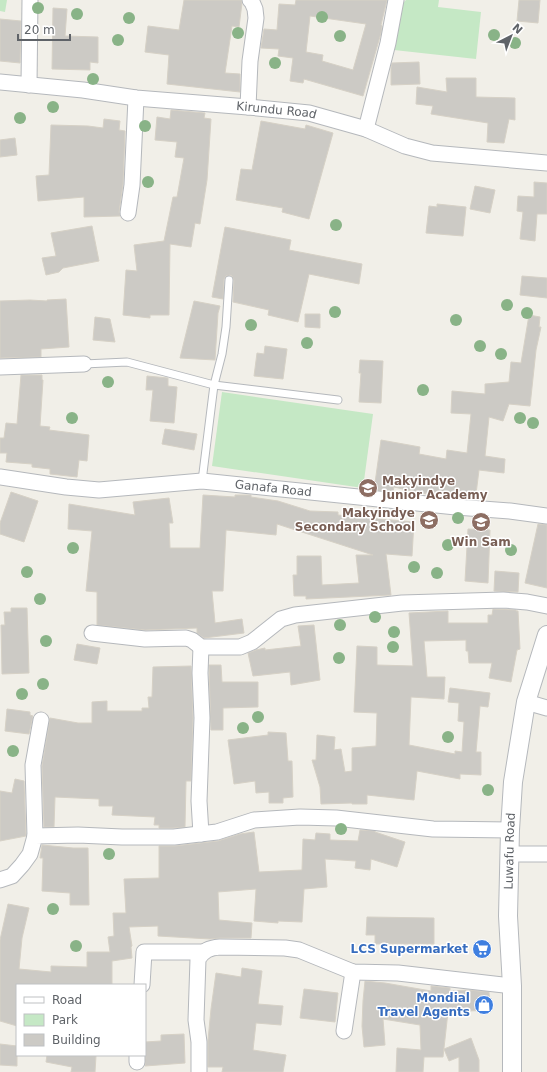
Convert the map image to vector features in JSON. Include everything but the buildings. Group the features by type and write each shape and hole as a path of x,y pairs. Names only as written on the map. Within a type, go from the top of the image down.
{"street":[{"path":"29,85 30,0"},
{"path":"248,107 250,61 256,18 255,9 250,0"},
{"path":"366,129 388,43 396,0"},
{"name":"Kirundu Road","path":"0,82 83,90 136,98 248,107 309,114 366,129 405,146 432,153 547,163"},
{"path":"128,213 133,172 136,98"},
{"path":"0,367 84,364"},
{"name":"Ganafa Road","path":"0,476 66,487 99,490 202,481 510,511 547,516"},
{"path":"92,633 145,639 186,638 192,640 201,647 240,647 252,642 281,619 295,615 402,603 503,600 527,602 547,606"},
{"name":"Luwafu Road","path":"512,1072 512,986 508,916 510,830 514,782 526,702 547,635"},
{"path":"201,647 200,673 202,718 199,801 201,834"},
{"path":"526,702 547,708"},
{"path":"0,880 12,876 22,865 30,854 35,836 33,765 41,720"},
{"path":"35,836 78,835 174,837 217,832 254,820 300,818 336,818 433,829 510,830"},
{"path":"510,854 547,854"},
{"path":"142,984 144,952 203,952 220,946 285,948 298,950 353,972 398,973 512,986"},
{"path":"198,1072 199,1042 196,1020 198,959 203,952"},
{"path":"344,1031 353,972"}],"lane":[{"path":"202,481 214,384 222,354 226,327 229,280"},
{"path":"84,364 127,362 214,384 338,400"}],"green space":[{"path":"0,0 7,0 5,12 0,11"},
{"path":"406,0 439,0 438,7 481,12 476,59 394,50 402,4"},
{"path":"222,392 373,414 363,488 212,466"}],"place":[{"name":"Makyindye Junior Academy","path":"368,488"},
{"name":"Makyindye Secondary School","path":"429,520"},
{"name":"Win Sam","path":"481,522"},
{"name":"LCS Supermarket","path":"482,949"},
{"name":"Mondial Travel Agents","path":"484,1005"}]}
